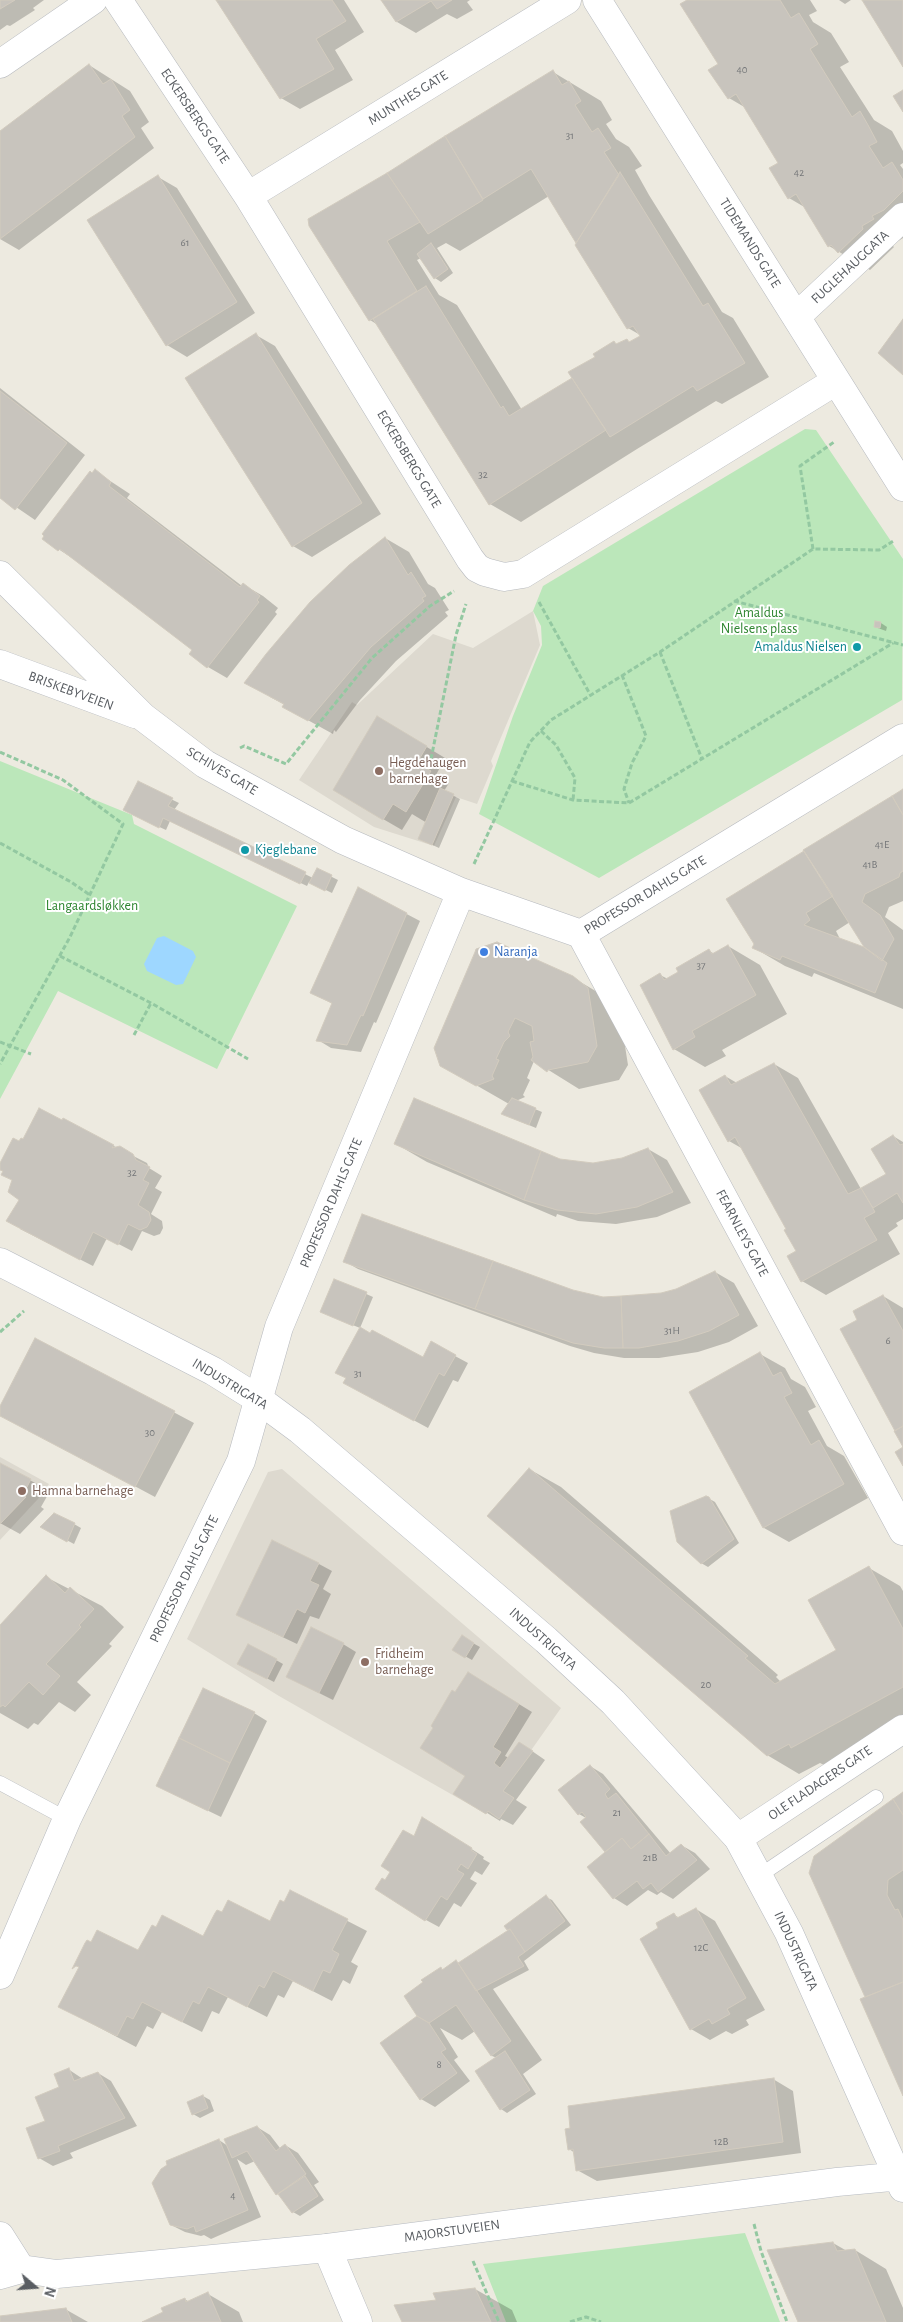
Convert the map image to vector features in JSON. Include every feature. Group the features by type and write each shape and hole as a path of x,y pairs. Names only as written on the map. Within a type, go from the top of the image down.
{"street":[{"path":"0,64 93,0"},
{"name":"ECKERSBERGS GATE","path":"118,0 248,196 470,559 478,568 496,576 513,577 524,574 836,382"},
{"name":"MUNTHES GATE","path":"248,196 567,0"},
{"name":"TIDEMANDS GATE","path":"597,0 903,486"},
{"name":"FUGLEHAUGGATA","path":"797,316 903,217"},
{"name":"SCHIVES GATE","path":"0,575 143,717 205,764 343,840 461,892"},
{"name":"BRISKEBYVEIEN","path":"0,664 143,717"},
{"name":"PROFESSOR DAHLS GATE","path":"0,1975 67,1819 241,1461 279,1328 461,892 581,934 903,738"},
{"name":"FEARNLEYS GATE","path":"581,934 903,1531"},
{"name":"INDUSTRIGATA","path":"0,1262 213,1371 258,1399 300,1430 546,1640 612,1702 738,1838 790,1934 902,2181"},
{"name":"OLE FLADAGERS GATE","path":"738,1838 903,1729"},
{"name":"MAJORSTUVEIEN","path":"10,2272 57,2274 327,2248 837,2182 902,2181"},
{"path":"0,2236 10,2272"},
{"path":"327,2248 358,2322"}],"lane":[{"path":"0,1784 67,1819"},
{"path":"759,1876 876,1797"}],"path":[{"path":"813,549 800,466 834,442"},
{"path":"461,892 530,742 552,720 660,652 734,600 813,549 879,550 895,540"},
{"path":"205,764 244,746 286,764 372,658 430,606 457,588"},
{"path":"536,597 591,696"},
{"path":"734,600 903,645"},
{"path":"431,759 456,635 466,604"},
{"path":"512,781 573,800 629,803 893,643"},
{"path":"660,652 702,759"},
{"path":"622,675 646,736 632,762 624,789 629,803"},
{"path":"541,731 556,745 575,778 573,800"},
{"path":"0,752 63,780 123,824 60,956 0,1064"},
{"path":"0,843 71,882 90,895"},
{"path":"60,956 151,1003 248,1059"},
{"path":"134,1035 151,1003"},
{"path":"0,1042 31,1054"},
{"path":"0,1332 24,1311"},
{"path":"754,2224 761,2251 787,2322"},
{"path":"470,2256 500,2322"},
{"path":"570,2322 586,2317 601,2322"}],"shaded area":[{"path":"533,611 540,645 491,761 493,766 477,804 456,797 434,846 374,827 299,780 352,702 357,705 433,634 473,648"},
{"name":"Hamna barnehage","path":"0,1457 49,1484 38,1499 0,1540"},
{"name":"Fridheim barnehage","path":"282,1469 561,1708 486,1814 279,1696 187,1639 268,1472"}],"green space":[{"name":"Amaldus Nielsens plass","path":"805,429 816,430 903,559 902,700 599,878 479,814 513,716 542,645 541,626 533,611 543,586"},
{"name":"Langaardsløkken","path":"0,761 132,815 134,824 297,906 217,1069 58,991 0,1099"},
{"path":"745,2233 780,2322 506,2322 483,2264"}],"water":[{"path":"164,936 193,951 196,957 183,984 176,985 147,971 144,964 157,938"}],"building":[{"path":"0,0 15,0 0,9"},
{"path":"216,0 332,0 346,21 316,39 334,69 280,99"},
{"path":"381,0 452,0 437,9 431,1 396,22"},
{"path":"687,0 780,0 791,18 799,13 818,44 810,49 852,117 860,111 877,142 869,146 883,168 892,162 903,180 903,191 884,210 872,216 874,219 862,226 863,229 838,253 831,245 828,247 796,194 788,199 769,168 778,163 736,94 728,99 708,70 718,64 680,4"},
{"path":"862,0 903,0 903,67"},
{"path":"89,64 103,84 111,79 130,110 122,116 135,137 0,239 0,131"},
{"path":"553,70 562,85 569,81 581,101 575,105 592,132 598,128 611,148 604,152 619,175 576,243 531,169 483,199 445,136"},
{"path":"903,90 903,112 893,96"},
{"path":"445,136 483,200 428,234 387,173"},
{"path":"620,172 703,306 708,303 745,363 697,391 693,386 610,437 568,372 595,357 593,354 614,341 616,344 627,339 629,342 640,336 633,326 627,329 575,245"},
{"path":"387,173 420,222 387,241 417,291 369,321 309,226 308,219"},
{"path":"158,175 237,302 166,346 87,220"},
{"path":"431,243 448,269 434,279 417,254"},
{"path":"426,286 501,408 503,406 509,416 572,378 606,430 489,505 373,319"},
{"path":"903,319 903,375 878,353"},
{"path":"256,333 362,503 292,547 185,378"},
{"path":"0,391 67,443 15,510 0,498"},
{"path":"95,469 111,482 109,486 240,587 243,583 260,596 257,600 259,602 207,668 189,654 192,650 60,549 58,551 42,539 44,536 42,534 90,471 92,473"},
{"path":"385,537 408,575 411,572 426,596 422,598 424,601 371,647 308,721 282,707 284,704 244,683 310,602 349,565"},
{"path":"875,621 881,622 880,628 874,627"},
{"path":"377,716 427,746 417,763 431,771 406,812 393,804 383,820 333,790"},
{"name":"Kjeglebane","path":"138,781 173,798 168,806 306,872 300,884 163,818 159,828 123,810"},
{"path":"440,788 454,794 432,845 418,839"},
{"path":"903,789 903,815 892,796"},
{"path":"892,796 903,815 903,871 899,877 865,894 862,902 880,915 894,939 882,961 864,947 803,850"},
{"path":"804,851 833,896 806,913 810,920 804,925 864,947 887,963 875,993 782,956 780,960 752,948 754,944 726,899"},
{"path":"317,868 332,875 325,891 309,883"},
{"path":"358,887 407,913 363,1016 361,1015 347,1045 316,1041 332,1003 310,993"},
{"path":"497,942 573,976 588,988 597,1046 588,1062 548,1070 547,1072 531,1060 533,1057 530,1042 534,1041 532,1026 515,1018 508,1032 510,1036 504,1042 496,1059 499,1060 492,1076 494,1079 476,1086 440,1066 434,1048 476,949"},
{"path":"728,945 756,995 692,1031 695,1037 673,1050 640,985 660,973 664,980 678,972 676,968 709,949 712,954"},
{"path":"774,1063 848,1194 861,1188 875,1212 864,1218 877,1240 801,1282 787,1256 796,1251 784,1230 786,1229 735,1137 728,1142 699,1090 725,1075 731,1085"},
{"path":"414,1098 541,1151 524,1200 394,1144"},
{"path":"512,1098 536,1108 529,1125 501,1114"},
{"path":"39,1108 62,1120 63,1118 114,1145 112,1148 120,1146 133,1154 136,1160 150,1167 143,1180 149,1183 138,1205 149,1212 151,1220 147,1227 140,1230 128,1224 118,1245 93,1232 80,1260 6,1221 19,1200 8,1192 12,1180 1,1175 3,1171 0,1170 0,1163 13,1138 19,1141 21,1138 23,1139"},
{"path":"893,1135 900,1145 903,1144 903,1203 897,1193 873,1208 861,1188 886,1174 871,1149"},
{"path":"648,1148 673,1192 637,1207 596,1214 557,1210 524,1200 541,1151 560,1159 593,1163 622,1158"},
{"path":"362,1214 493,1261 475,1309 343,1262"},
{"path":"493,1261 573,1290 603,1297 621,1296 623,1348 604,1348 573,1343 475,1309"},
{"path":"715,1271 739,1315 709,1331 678,1341 639,1348 623,1348 621,1296 661,1293 676,1289"},
{"path":"334,1279 367,1292 353,1326 320,1312"},
{"path":"883,1295 903,1331 903,1426 895,1431 840,1329 857,1320 853,1311"},
{"path":"360,1327 370,1333 372,1330 423,1357 431,1341 456,1355 444,1376 439,1373 414,1421 343,1383 346,1378 335,1373"},
{"path":"35,1338 175,1411 135,1487 0,1416 0,1406"},
{"path":"760,1352 773,1376 781,1372 792,1393 784,1397 811,1445 819,1440 844,1484 763,1528 689,1392"},
{"path":"903,1426 903,1447 894,1431"},
{"path":"903,1447 903,1466 895,1452"},
{"path":"0,1463 31,1479 23,1495 26,1497 0,1524"},
{"path":"529,1468 748,1656 745,1658 775,1684 836,1650 808,1600 869,1566 903,1629 903,1687 791,1748 789,1744 767,1756 487,1516"},
{"path":"706,1496 709,1497 734,1539 701,1564 677,1542 670,1511"},
{"path":"54,1513 75,1523 67,1542 40,1527"},
{"path":"272,1540 319,1563 310,1581 319,1585 305,1613 297,1609 283,1637 236,1615"},
{"path":"46,1575 65,1593 70,1587 94,1609 79,1625 81,1627 46,1664 60,1676 43,1695 29,1682 5,1707 3,1705 0,1707 0,1625"},
{"path":"311,1627 344,1643 319,1693 286,1677"},
{"path":"462,1635 474,1643 465,1658 452,1650"},
{"path":"248,1644 277,1659 267,1679 237,1664"},
{"path":"468,1672 519,1704 493,1747 501,1752 494,1763 500,1768 519,1742 533,1751 503,1791 514,1798 499,1819 488,1811 486,1814 453,1794 465,1776 420,1748 433,1728 431,1726 452,1690 455,1692"},
{"path":"203,1688 255,1712 230,1763 179,1738"},
{"path":"179,1738 230,1763 208,1811 156,1786"},
{"path":"590,1765 610,1789 605,1794 608,1799 616,1793 649,1834 631,1849 622,1838 605,1852 580,1822 586,1817 582,1812 578,1815 558,1790"},
{"path":"903,1792 903,1815 893,1799"},
{"path":"893,1799 903,1815 903,1870 888,1880 887,1895 895,1910 898,1909 903,1920 903,1982 865,1997 809,1873 814,1856"},
{"path":"422,1817 472,1848 471,1850 477,1854 468,1869 461,1864 457,1870 464,1874 447,1900 441,1896 425,1921 375,1889 382,1878 385,1880 390,1872 381,1866 403,1830 414,1836"},
{"path":"649,1834 666,1856 681,1844 697,1860 658,1892 651,1883 643,1889 637,1881 613,1899 587,1867 622,1838 631,1849"},
{"path":"290,1890 348,1919 332,1950 339,1954 330,1973 323,1970 313,1991 273,1971 264,1988 259,1985 247,2007 208,1987 199,2004 193,2001 182,2022 142,2002 133,2019 127,2016 117,2036 58,2007 79,1967 76,1966 72,1969 85,1943 87,1940 91,1942 97,1930 138,1950 152,1925 156,1927 162,1915 203,1936 217,1910 222,1912 228,1900 270,1921 280,1900 284,1902"},
{"path":"546,1895 565,1921 525,1952 510,1929 507,1930 504,1926"},
{"path":"696,1908 746,1998 727,2009 730,2014 712,2024 709,2019 690,2030 640,1939 658,1928 656,1923 674,1913 677,1918"},
{"path":"510,1929 525,1952 518,1957 524,1966 476,1991 458,1963"},
{"path":"456,1960 511,2041 491,2056 456,2005 429,2023 417,2016 404,1996 423,1982 421,1980 441,1967 442,1970"},
{"path":"903,1982 903,2096 860,1999"},
{"path":"417,2016 429,2023 446,2049 441,2052 457,2073 420,2100 380,2043"},
{"path":"505,2051 530,2090 500,2110 475,2071"},
{"path":"69,2068 74,2081 98,2072 125,2118 58,2146 60,2151 38,2159 26,2128 45,2121 35,2097 59,2087 54,2074"},
{"path":"774,2078 783,2142 576,2171 573,2149 568,2150 565,2129 570,2128 568,2106"},
{"path":"203,2095 208,2108 192,2115 187,2102"},
{"path":"257,2126 276,2151 285,2144 306,2174 276,2195 247,2151 232,2158 224,2139"},
{"path":"219,2139 248,2210 196,2232 194,2226 187,2229 170,2225 152,2183 161,2169 167,2165 166,2161"},
{"path":"305,2176 318,2196 292,2213 278,2194"},
{"path":"833,2242 837,2251 855,2249 886,2322 798,2322 767,2250"},
{"path":"475,2288 491,2322 402,2322 394,2305 436,2300 433,2293"},
{"path":"208,2292 221,2322 142,2322 163,2312 161,2308 185,2298 186,2302"},
{"path":"66,2308 72,2322 0,2322 0,2316"}],"place":[{"name":"Amaldus Nielsen","path":"857,647"},
{"name":"Hegdehaugen barnehage","path":"379,771"},
{"name":"Kjeglebane","path":"245,850"},
{"name":"Naranja","path":"484,952"},
{"name":"Hamna barnehage","path":"22,1491"},
{"name":"Fridheim barnehage","path":"365,1662"}]}
